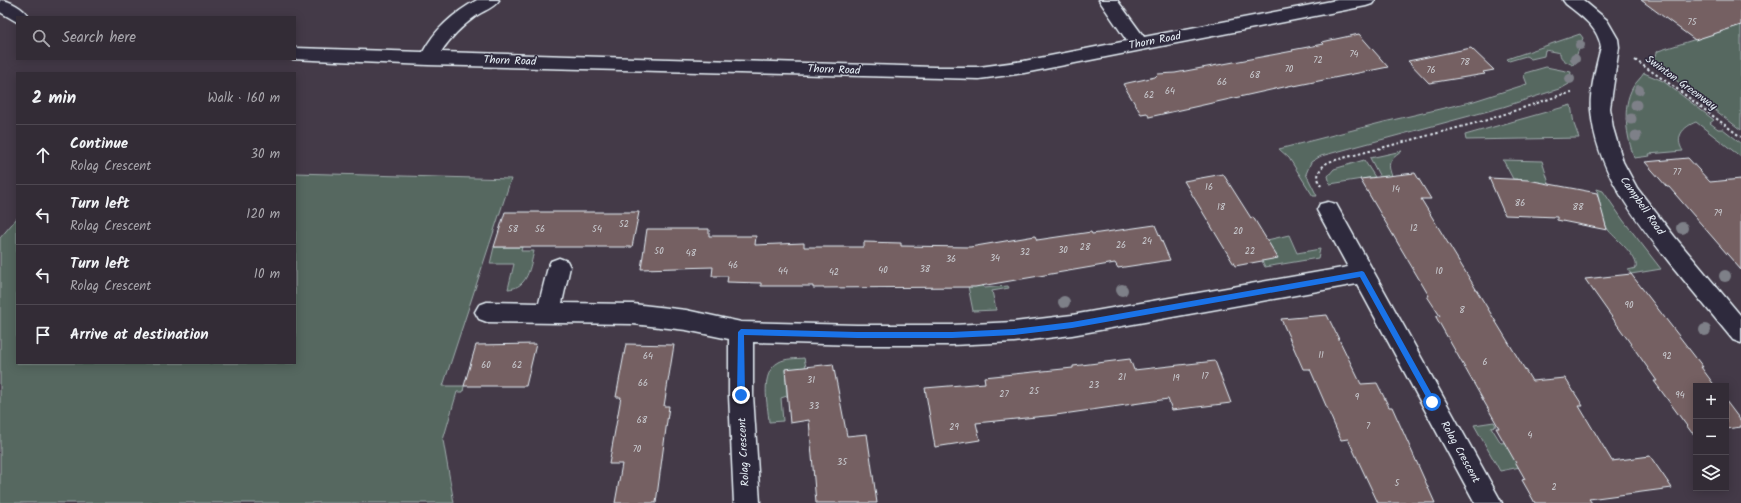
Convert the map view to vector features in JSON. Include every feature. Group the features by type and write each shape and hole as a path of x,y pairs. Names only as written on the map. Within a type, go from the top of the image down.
{"street":[{"path":"428,59 441,38 452,26 490,0"},
{"path":"1108,0 1139,44"},
{"name":"Thorn Road","path":"296,54 910,73 979,73 1024,67 1366,0"},
{"path":"1572,0 1601,24 1609,39 1610,47"},
{"path":"0,4 18,16"},
{"name":"Campbell Road","path":"1610,47 1600,108 1603,128 1613,162 1630,194 1666,242 1741,333"},
{"name":"Rolag Crescent","path":"1328,210 1489,503"},
{"path":"548,312 559,266"},
{"path":"487,312 548,312 651,316 686,320 741,332 812,335 910,335 1021,332 1072,325 1362,274"},
{"name":"Rolag Crescent","path":"741,332 741,395 747,503"}],"path":[{"name":"Swinton Greenway","path":"1610,47 1659,75 1741,137"},
{"path":"1328,210 1328,196 1317,176 1319,169 1328,162 1487,120 1561,95 1602,90"}],"green space":[{"path":"1741,25 1741,130 1651,61 1658,51"},
{"path":"1580,34 1583,38 1573,65 1566,62 1560,53 1545,50 1544,56 1531,59 1526,56 1509,61 1507,59"},
{"path":"1546,67 1571,72 1569,84 1562,88 1503,107 1321,156 1311,162 1306,174 1317,196 1313,196 1289,158 1279,149 1474,101 1527,84 1524,76 1525,73"},
{"path":"1644,73 1663,81 1714,120 1710,123 1718,129 1723,129 1741,143 1741,157 1696,122 1691,124 1681,133 1679,141 1683,151 1649,154 1650,156 1634,158 1627,131 1627,104 1633,87"},
{"path":"1571,105 1574,124 1579,138 1466,140 1465,135"},
{"path":"1402,151 1391,161 1389,167 1392,176 1380,177 1370,158"},
{"path":"1364,160 1375,177 1330,184 1328,176 1334,169"},
{"path":"1503,160 1542,161 1552,193 1518,182 1517,179 1513,179"},
{"path":"296,173 511,179 443,386 464,386 463,392 457,392 443,440 454,503 0,503 0,238 16,219 16,364 296,364"},
{"path":"1597,189 1603,191 1623,220 1661,269 1631,274 1628,270 1636,268 1634,259 1607,228"},
{"path":"1289,235 1297,253 1320,249 1318,258 1265,267 1262,261 1267,240"},
{"path":"494,247 522,247 521,251 534,251 527,276 520,285 515,288 508,289 514,264 490,264"},
{"path":"978,271 984,288 1008,286 1009,288 992,291 996,310 973,311 968,286"},
{"path":"804,358 806,367 785,370 787,396 781,398 783,421 769,422 766,389 769,373 779,362 788,359"},
{"path":"1494,422 1496,426 1491,427 1501,443 1511,442 1525,466 1500,471 1474,425"}],"building":[{"path":"1641,0 1741,0 1741,25 1695,40"},
{"path":"1359,34 1388,67 1293,85 1149,117 1147,113 1141,114 1123,84 1155,77 1158,74 1175,73 1293,51 1292,50 1324,44 1322,42"},
{"path":"1471,48 1494,70 1483,72 1485,74 1429,83 1408,61"},
{"path":"1688,158 1710,182 1741,179 1741,270 1669,187 1667,187 1645,162"},
{"path":"1415,173 1431,199 1421,199 1532,381 1565,378 1583,406 1579,406 1612,461 1650,456 1672,488 1589,499 1592,503 1535,503 1522,480 1525,479 1496,428 1499,428 1436,317 1440,316 1360,179"},
{"path":"1223,174 1251,218 1253,217 1278,258 1235,266 1184,181"},
{"path":"1489,178 1528,180 1597,193 1607,230 1557,220 1557,217 1505,215"},
{"path":"505,212 639,212 632,247 494,247"},
{"path":"1155,225 1170,260 1118,268 1115,263 975,287 813,288 813,286 761,286 761,283 727,282 728,276 712,276 713,267 641,269 647,229 709,229 709,236 756,236 755,245 804,243 804,247 864,247 864,242 901,243 901,246 970,247 1035,236 1037,240"},
{"path":"1631,274 1703,367 1701,367 1713,383 1693,383 1693,433 1654,381 1657,381 1585,279"},
{"path":"1327,315 1361,384 1377,383 1389,407 1392,407 1435,503 1378,503 1348,439 1341,440 1310,369 1303,369 1281,319"},
{"path":"536,344 526,386 464,386 476,345"},
{"path":"626,344 674,345 664,406 669,406 656,503 615,503 622,464 609,464 621,397 616,397"},
{"path":"1130,359 1134,370 1215,361 1231,403 1172,410 1168,399 1056,415 976,423 980,440 935,447 925,388 985,383 984,377 1073,368 1073,366"},
{"path":"833,364 847,436 867,434 877,503 816,503 809,420 790,423 785,369"},
{"path":"1729,405 1741,421 1741,427 1729,429"}],"route":[{"path":"741,395 741,332 770,334 952,335 1041,330 1362,274 1432,402"}]}
